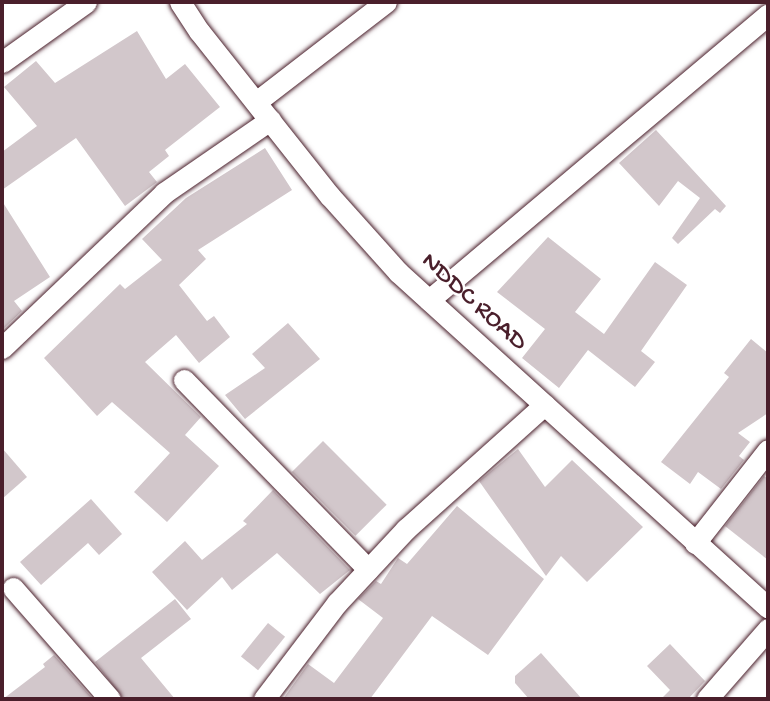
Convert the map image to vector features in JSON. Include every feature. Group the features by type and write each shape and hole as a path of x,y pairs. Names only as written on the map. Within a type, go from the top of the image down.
{"street":[{"path":"2,62 86,2"},
{"name":"NDDC ROAD","path":"180,2 270,120 398,272 768,607"},
{"path":"256,102 386,2"},
{"path":"429,300 768,15"},
{"path":"2,348 164,193 270,120"},
{"path":"184,380 368,569"},
{"path":"264,699 368,569 405,528 544,405"},
{"path":"695,543 768,450"},
{"path":"13,588 110,699"},
{"path":"707,699 768,629"}],"building":[{"path":"137,31 166,79 185,64 220,107 165,150 169,156 149,172 157,182 125,206 76,138 2,190 2,152 37,126 4,87 36,61 55,83"},
{"path":"656,130 726,206 720,213 715,209 678,244 672,238 700,198 678,181 659,206 619,163"},
{"path":"265,148 292,190 198,250 206,259 179,285 207,321 214,316 230,337 199,363 176,335 145,362 201,417 185,435 219,466 167,522 134,492 170,453 112,402 97,416 44,358 120,284 125,289 162,260 142,239 186,198"},
{"path":"2,201 50,277 14,301 22,311 2,330"},
{"path":"548,237 601,279 575,312 604,334 655,262 687,285 641,351 655,362 635,387 588,350 559,388 522,358 545,329 497,292"},
{"path":"288,323 320,359 245,419 225,395 265,368 252,354"},
{"path":"751,339 768,353 768,413 738,433 750,442 739,456 744,460 721,489 698,472 690,484 661,462 729,377 724,373"},
{"path":"323,441 387,505 356,536 292,472"},
{"path":"2,448 27,477 2,499"},
{"path":"518,449 545,487 572,460 643,527 587,582 561,556 546,576 479,481"},
{"path":"764,476 768,479 768,560 725,526"},
{"path":"273,490 350,570 320,594 277,553 232,590 222,577 187,610 152,572 185,541 202,560 247,524 243,521"},
{"path":"91,499 122,534 99,555 88,543 41,585 20,562"},
{"path":"457,506 544,579 488,655 432,616 370,699 283,699 308,664 334,683 383,618 358,599 376,581 381,584 398,558 407,564"},
{"path":"175,599 191,619 141,658 175,699 123,699 95,662"},
{"path":"268,623 285,637 258,670 241,656"},
{"path":"670,644 705,681 688,699 661,699 670,690 647,666"},
{"path":"541,653 582,699 529,699 515,683 515,676"},
{"path":"54,655 93,699 3,699 45,667 43,664"}]}
